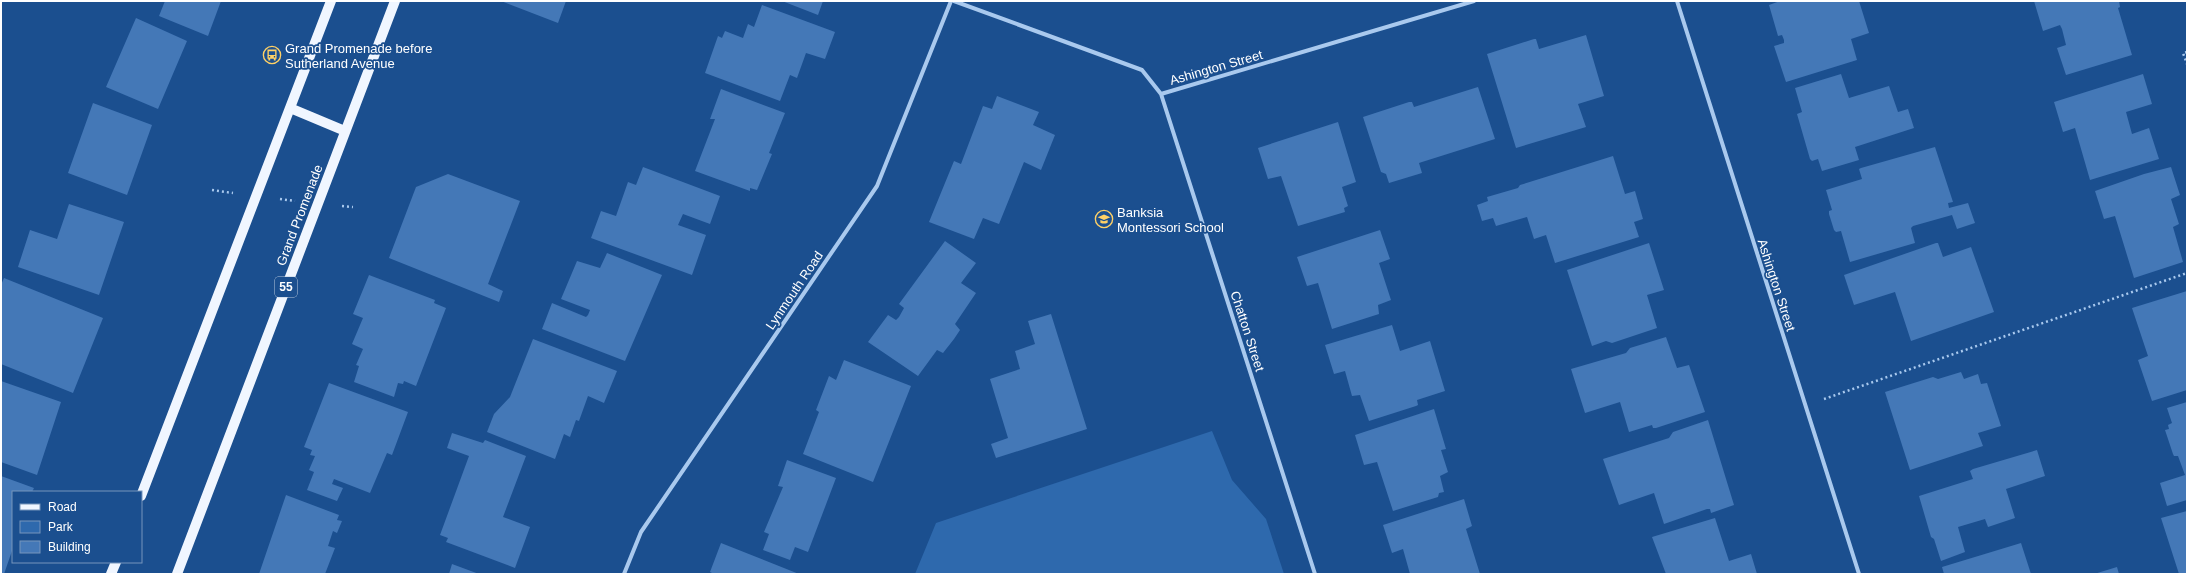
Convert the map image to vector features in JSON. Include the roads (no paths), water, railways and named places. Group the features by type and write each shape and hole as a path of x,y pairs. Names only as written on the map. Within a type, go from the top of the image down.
{"main road":[{"path":"142,493 331,1"},
{"name":"Grand Promenade","path":"178,574 395,1"},
{"path":"290,108 345,131"},
{"path":"111,574 116,563"}],"street":[{"name":"Lynmouth Road","path":"624,574 641,532 877,186 951,1"},
{"name":"Ashington Street","path":"954,1 1142,70 1161,94 1474,1"},
{"name":"Ashington Street","path":"1677,1 1859,574"},
{"name":"Chatton Street","path":"1161,94 1315,574"}],"place":[{"name":"Grand Promenade before Sutherland Avenue","path":"272,55"},
{"name":"Banksia Montessori School","path":"1104,219"}]}
